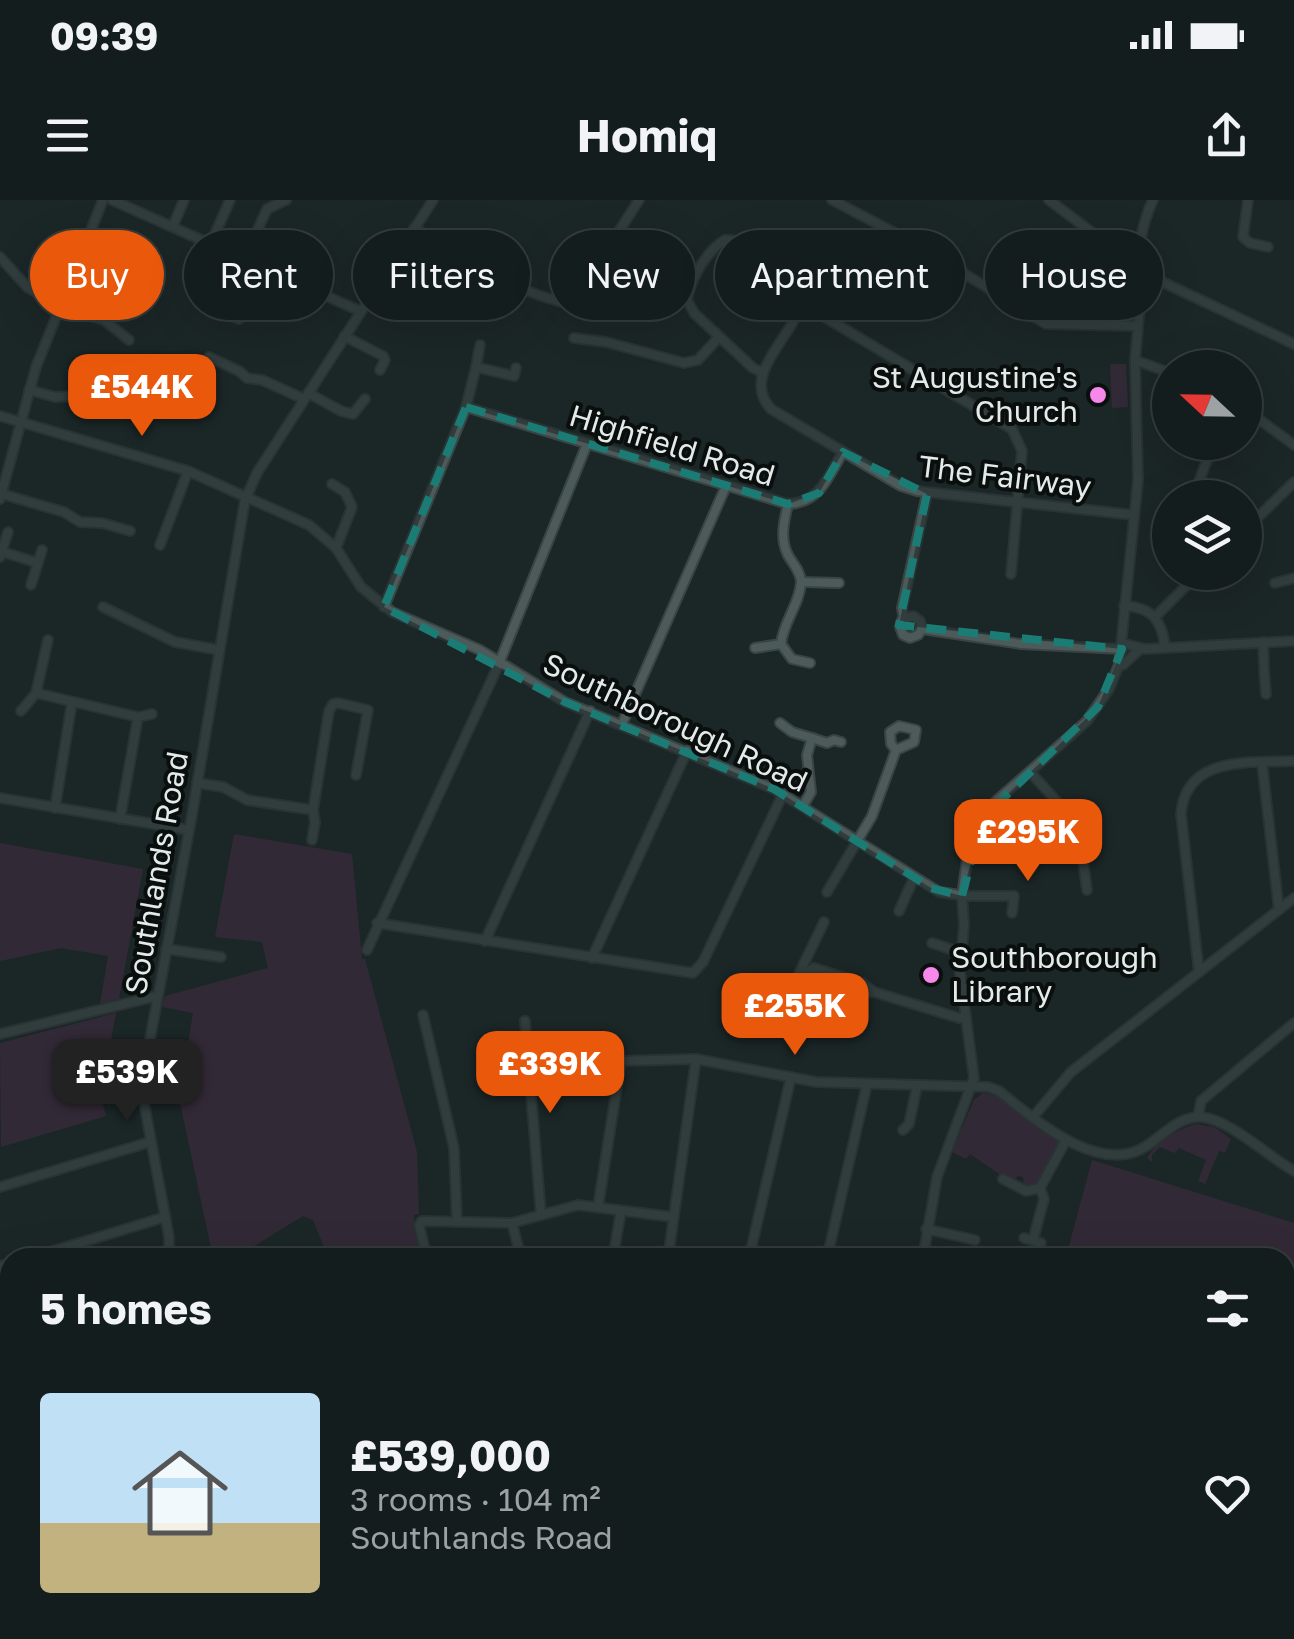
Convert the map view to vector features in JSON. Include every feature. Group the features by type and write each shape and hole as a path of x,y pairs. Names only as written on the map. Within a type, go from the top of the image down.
{"street":[{"path":"91,230 103,200"},
{"path":"112,200 184,232"},
{"path":"172,226 184,200"},
{"path":"217,230 230,200"},
{"path":"258,230 267,209 286,200"},
{"path":"433,200 414,228 505,280 572,304 639,200"},
{"path":"832,200 918,245 1046,324 1137,326"},
{"path":"1049,200 1089,230"},
{"path":"1144,230 1153,200"},
{"path":"1248,200 1243,237 1268,248"},
{"path":"715,246 687,295 694,313 756,371 763,373 792,320"},
{"path":"0,257 30,289"},
{"path":"1163,290 1294,344"},
{"path":"55,320 29,390 1,496 64,512 80,522 130,531"},
{"path":"104,320 129,340"},
{"path":"246,496 354,320"},
{"path":"829,320 1012,429 1022,450 1011,574"},
{"path":"924,1248 940,1167 972,1086 973,1065 960,973 966,855 977,828 995,802 1098,707 1119,665 1139,452 1135,360 1138,320"},
{"path":"344,336 383,356 380,370"},
{"path":"579,343 606,342 684,363 698,360 720,337"},
{"path":"384,607 466,406 480,346"},
{"path":"209,357 239,370 247,378 341,411 353,414 366,400"},
{"path":"1135,360 1152,366"},
{"path":"476,368 514,376 516,368"},
{"name":"The Fairway","path":"763,373 760,388 767,404 901,486 928,494 1134,515"},
{"path":"29,390 55,397 88,395"},
{"name":"Highfield Road","path":"466,406 788,504 814,498 843,452"},
{"name":"Southborough Road","path":"0,416 188,471 309,526 336,548 361,587 384,607 480,650 554,696 782,794 914,878 939,892 962,896"},
{"path":"1262,421 1294,445"},
{"path":"368,950 499,662 587,444"},
{"path":"160,544 188,471"},
{"path":"1262,513 1294,482"},
{"path":"332,484 345,492 352,507 336,548"},
{"path":"622,724 726,486"},
{"path":"922,628 918,636 906,637 900,627 928,494"},
{"name":"Southlands Road","path":"168,1248 141,1087 246,496"},
{"path":"788,504 782,536 801,582 783,626 781,644 792,659 808,660"},
{"path":"8,532 1,554 38,563"},
{"path":"32,585 42,550"},
{"path":"1275,582 1294,578"},
{"path":"801,582 840,583"},
{"path":"1156,616 1182,590"},
{"path":"102,606 174,642 219,650"},
{"path":"1124,606 1148,610 1156,616 1165,647"},
{"path":"904,618 917,618 922,628"},
{"path":"922,628 1021,644 1140,649 1294,641"},
{"path":"21,711 36,693 48,640"},
{"path":"1263,642 1266,694"},
{"path":"761,644 781,644"},
{"path":"1119,665 1140,649"},
{"path":"36,693 138,717 152,714"},
{"path":"55,808 72,702"},
{"path":"312,840 316,822 313,810 333,704 368,710 356,775"},
{"path":"485,941 590,711"},
{"path":"120,819 138,717"},
{"path":"780,723 792,732 827,743 842,742"},
{"path":"802,806 811,792 807,755 812,738"},
{"path":"827,892 872,816 896,750"},
{"path":"592,958 687,751"},
{"path":"1199,972 1180,814 1182,802 1194,780 1210,768 1294,761"},
{"path":"1262,763 1279,910"},
{"path":"1031,772 1072,819 1080,840 1088,890"},
{"path":"197,783 223,787 247,800 313,810"},
{"path":"377,923 690,973 699,970 782,794"},
{"path":"0,798 189,830"},
{"path":"899,910 914,878"},
{"path":"962,896 1014,896 1012,913"},
{"path":"1032,1117 1071,1072 1294,899"},
{"path":"782,1009 804,971 824,922"},
{"path":"932,943 962,952"},
{"path":"166,949 221,956"},
{"path":"804,971 814,968 862,983 874,992 965,1018"},
{"path":"0,1034 157,996"},
{"path":"423,1015 454,1148 457,1222"},
{"path":"525,1021 540,1215"},
{"path":"1198,1117 1201,1101 1294,1023"},
{"path":"594,1045 612,1050 621,1060 696,1058 816,1082 972,1086 1000,1091 1066,1140 1098,1152 1128,1154 1184,1120 1198,1117 1220,1123 1294,1171"},
{"path":"669,1248 696,1058"},
{"path":"598,1207 621,1060"},
{"path":"751,1248 791,1077"},
{"path":"829,1248 867,1084"},
{"path":"902,1130 909,1124 916,1086"},
{"path":"1033,1240 1044,1199 1040,1188 1066,1140"},
{"path":"0,1187 150,1142"},
{"path":"1003,1179 1026,1191 1040,1188"},
{"path":"425,1248 420,1222 512,1223 574,1205 673,1217"},
{"path":"615,1248 621,1210"},
{"path":"63,1248 165,1217"},
{"path":"512,1223 518,1248"},
{"path":"926,1229 975,1240"}],"highlighted area":[{"path":"466,407 788,504 819,493 843,452 927,494 899,625 1122,649 1098,707 982,819 962,896 931,888 774,789 565,702 384,607"}],"shaded area":[{"path":"1110,364 1126,364 1128,407 1112,408"},
{"path":"234,834 352,854 362,959 417,1152 419,1214 414,1215 414,1232 419,1248 324,1248 313,1220 303,1216 251,1248 211,1248 179,1098 193,1013 162,1007 165,996 268,968 262,942 215,937"},
{"path":"0,843 143,869 119,999 100,1004 108,956 61,948 0,961"},
{"path":"116,1013 103,1084 98,1085 106,1116 1,1147 0,1043"},
{"path":"983,1093 996,1096 1060,1142 1035,1187 1024,1186 1023,1177 1011,1182 970,1154 966,1159 952,1152 974,1100"},
{"path":"1196,1124 1214,1127 1231,1139 1225,1153 1219,1151 1205,1184 1198,1181 1206,1160 1179,1148 1175,1153 1160,1147 1152,1155 1152,1162 1147,1158 1168,1137"},
{"path":"1092,1160 1294,1223 1294,1248 1068,1248"}],"place":[{"name":"St Augustine's Church","path":"1098,395"},
{"name":"Southborough Library","path":"931,975"}]}
